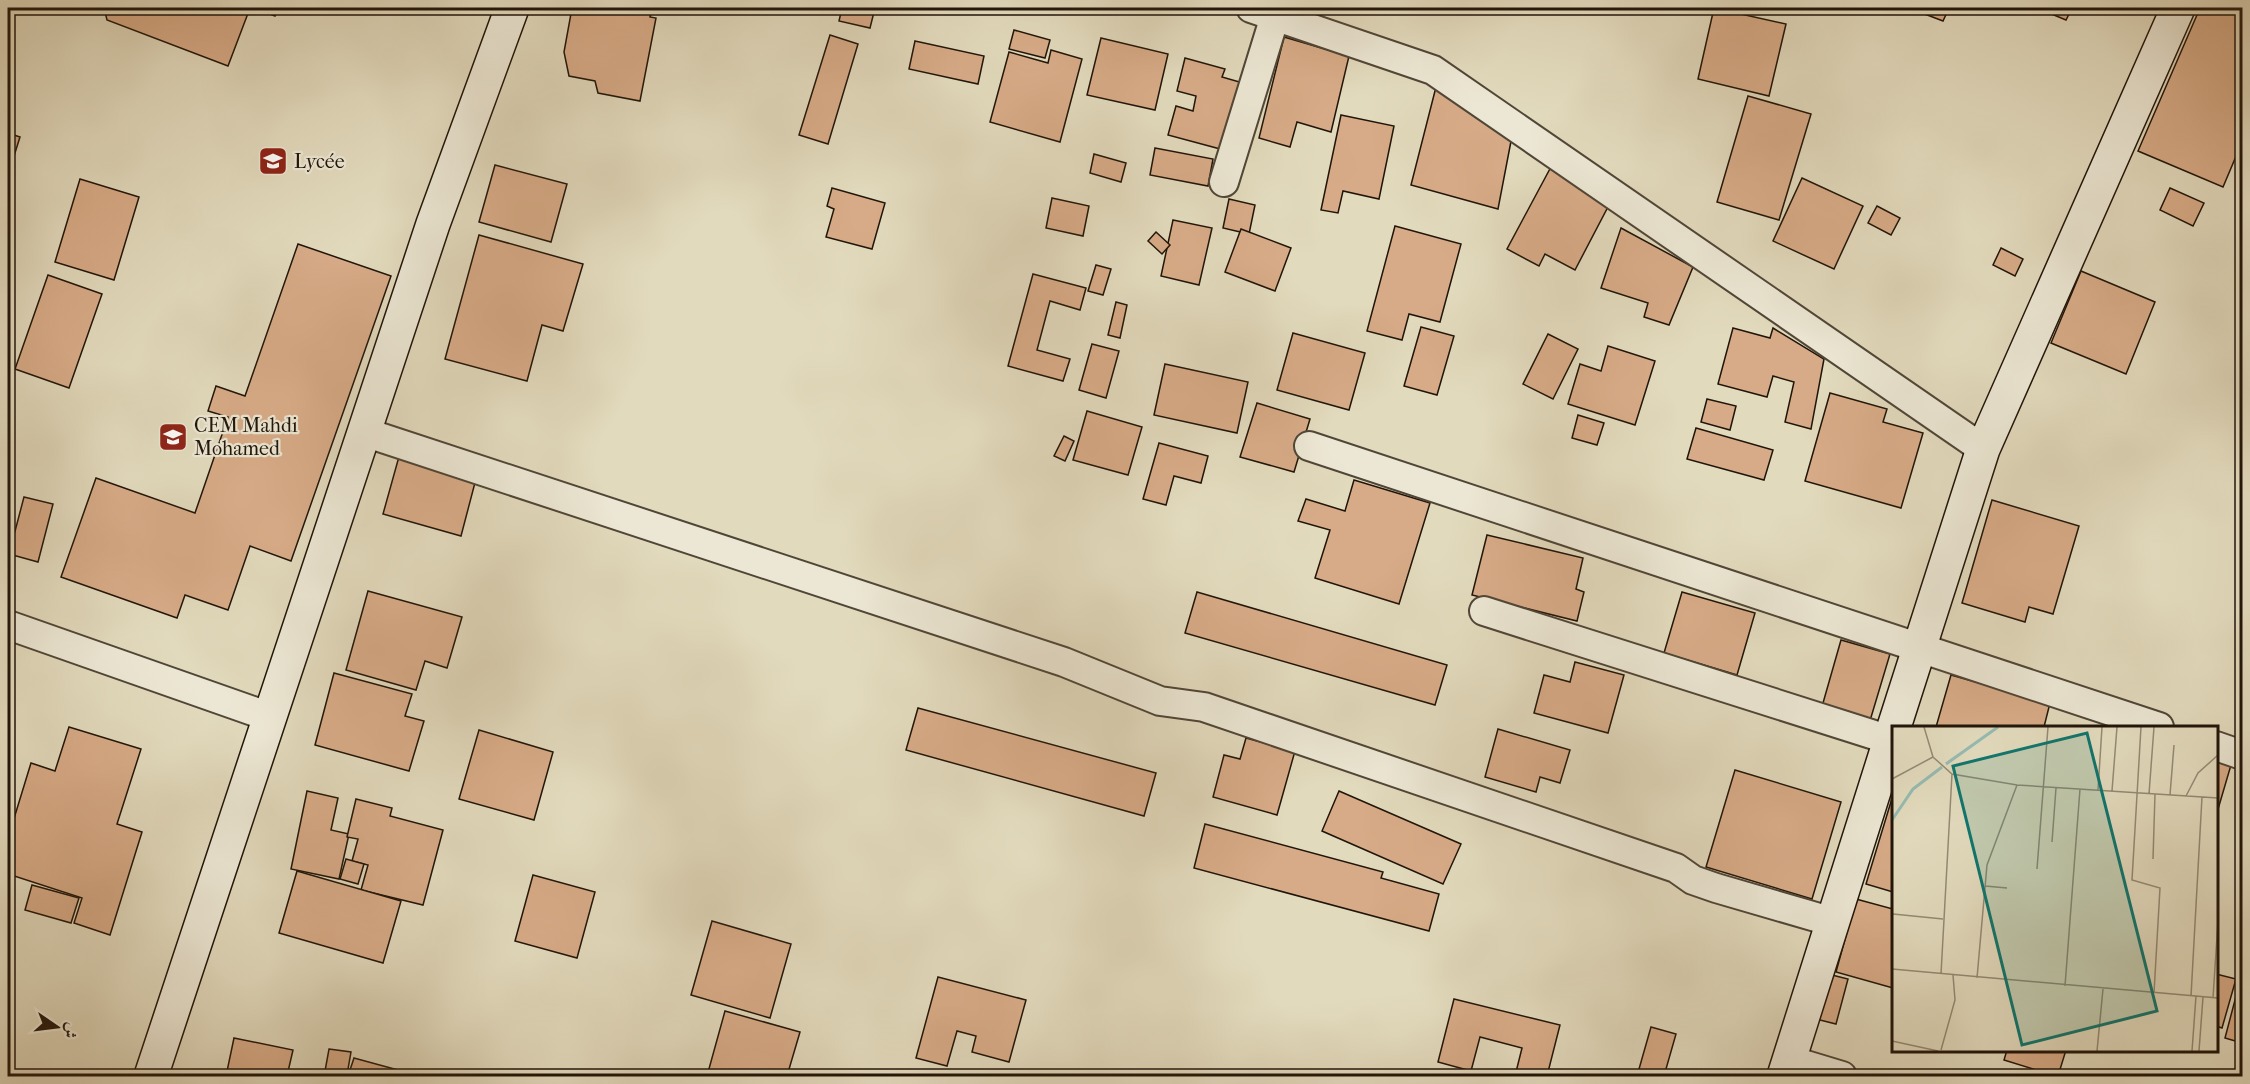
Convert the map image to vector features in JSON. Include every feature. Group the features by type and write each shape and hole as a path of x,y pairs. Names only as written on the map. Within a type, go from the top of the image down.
{"street":[{"path":"151,1077 433,224 512,8"},
{"path":"1894,726 1983,449 2178,8"},
{"path":"1224,182 1263,12 1434,70 1983,449"},
{"path":"364,432 1064,662 1160,701 1203,707 1676,868 1693,880 1716,888 1833,922"},
{"path":"1309,446 2156,726"},
{"path":"1484,611 1892,732 1786,1068 1842,1077"},
{"path":"8,625 270,717"},
{"path":"2217,746 2242,754"}],"building":[{"path":"104,8 250,8 228,66 107,20"},
{"path":"254,8 279,8 275,16"},
{"path":"572,8 652,8 650,17 656,18 640,101 598,93 595,81 569,76 564,52"},
{"path":"842,8 875,8 870,28 839,21"},
{"path":"1714,8 1786,24 1769,96 1698,79"},
{"path":"1909,8 1949,8 1943,21"},
{"path":"2037,8 2072,8 2066,20"},
{"path":"2200,8 2230,8 2242,13 2242,142 2223,187 2138,151"},
{"path":"1014,30 1050,40 1045,58 1009,49"},
{"path":"830,35 858,44 828,144 799,135"},
{"path":"1284,37 1349,56 1331,132 1297,122 1290,147 1259,138"},
{"path":"1101,38 1168,54 1155,110 1087,95"},
{"path":"915,41 984,56 978,84 909,69"},
{"path":"1051,50 1082,59 1060,142 990,122 1009,52 1048,63"},
{"path":"1185,58 1225,69 1222,77 1243,83 1224,150 1168,135 1176,106 1193,111 1196,96 1177,91"},
{"path":"1436,87 1512,136 1498,209 1411,185"},
{"path":"1748,96 1811,114 1779,220 1717,202"},
{"path":"1341,115 1394,126 1379,199 1343,191 1338,213 1321,210"},
{"path":"8,133 20,137 8,175"},
{"path":"1155,148 1213,159 1208,186 1150,175"},
{"path":"1094,154 1126,163 1121,182 1090,173"},
{"path":"495,165 567,184 551,242 479,222"},
{"path":"1552,165 1610,203 1575,270 1545,254 1539,266 1507,249"},
{"path":"1802,178 1863,206 1834,269 1773,241"},
{"path":"80,179 139,197 114,280 55,262"},
{"path":"832,188 885,203 872,249 826,237 834,209 827,206"},
{"path":"2170,188 2204,203 2193,226 2160,210"},
{"path":"1052,198 1089,206 1083,236 1046,228"},
{"path":"1229,199 1255,205 1249,234 1223,228"},
{"path":"1877,206 1900,218 1891,235 1868,223"},
{"path":"1173,220 1212,228 1199,285 1161,276"},
{"path":"1395,226 1461,244 1440,322 1409,314 1402,340 1367,331"},
{"path":"1621,228 1693,267 1669,325 1644,317 1648,303 1601,288"},
{"path":"1241,229 1291,248 1275,291 1225,272"},
{"path":"1156,232 1170,245 1162,254 1148,241"},
{"path":"479,235 583,264 563,331 542,325 527,381 445,359"},
{"path":"298,244 391,276 291,561 250,546 228,610 185,595 177,618 61,577 96,478 195,513 228,417 208,411 216,386 245,396"},
{"path":"2001,248 2023,259 2015,276 1993,265"},
{"path":"1096,265 1111,269 1103,295 1088,291"},
{"path":"2081,271 2155,302 2126,374 2051,343"},
{"path":"1033,274 1086,288 1080,310 1050,301 1037,350 1070,359 1063,381 1008,366"},
{"path":"48,275 102,294 69,388 15,369"},
{"path":"1116,302 1127,305 1120,338 1108,335"},
{"path":"1421,327 1454,336 1437,395 1404,386"},
{"path":"1733,328 1770,338 1773,328 1824,359 1811,429 1785,422 1794,382 1773,376 1767,397 1718,384"},
{"path":"1293,333 1365,353 1349,410 1277,390"},
{"path":"1548,334 1578,349 1553,399 1523,384"},
{"path":"1092,344 1119,351 1106,398 1079,390"},
{"path":"1608,346 1655,361 1635,425 1568,404 1580,364 1601,371"},
{"path":"1165,364 1248,382 1237,433 1154,415"},
{"path":"1830,393 1887,409 1883,422 1923,433 1901,508 1805,481"},
{"path":"1707,399 1736,406 1730,430 1701,422"},
{"path":"1257,403 1310,419 1294,472 1240,457"},
{"path":"1087,411 1142,427 1128,475 1073,460"},
{"path":"1578,415 1604,423 1597,445 1572,438"},
{"path":"1696,428 1773,450 1764,480 1687,459"},
{"path":"1064,436 1074,441 1065,461 1054,456"},
{"path":"1159,443 1208,456 1201,483 1174,476 1166,505 1143,499"},
{"path":"400,453 477,475 461,536 383,514"},
{"path":"1354,480 1430,503 1399,604 1315,578 1330,530 1298,521 1306,499 1345,511"},
{"path":"24,497 53,504 38,562 9,554"},
{"path":"1992,500 2079,526 2053,614 2029,607 2025,622 1962,603"},
{"path":"1487,535 1583,558 1576,589 1584,592 1577,621 1472,595"},
{"path":"368,591 462,617 447,668 425,661 416,690 346,670"},
{"path":"1197,592 1447,665 1435,705 1185,633"},
{"path":"1682,592 1755,613 1737,675 1664,653"},
{"path":"1841,640 1890,654 1869,724 1821,710"},
{"path":"1575,662 1624,675 1608,733 1534,713 1544,675 1570,682"},
{"path":"334,673 412,694 405,716 424,721 409,771 315,745"},
{"path":"1951,675 2050,703 2044,726 1936,726"},
{"path":"918,708 1156,773 1144,816 906,750"},
{"path":"69,727 141,749 117,824 142,832 110,935 74,923 82,898 8,874 8,838 31,763 55,771"},
{"path":"1498,729 1570,750 1560,783 1540,777 1536,792 1485,777"},
{"path":"479,730 553,752 534,820 459,799"},
{"path":"1246,738 1295,751 1277,815 1213,797 1224,755 1240,759"},
{"path":"2217,760 2231,765 2217,813"},
{"path":"1735,770 1841,802 1812,899 1706,867"},
{"path":"307,791 338,798 331,830 349,834 339,879 291,869"},
{"path":"1339,791 1461,844 1443,884 1322,831"},
{"path":"1892,798 1892,892 1866,884"},
{"path":"356,799 392,808 390,816 443,830 423,905 361,890 368,865 352,861 358,839 347,837"},
{"path":"1205,824 1383,872 1381,878 1439,894 1429,931 1194,868"},
{"path":"346,859 364,864 358,884 340,879"},
{"path":"297,871 401,901 383,963 279,933"},
{"path":"533,875 595,892 577,958 515,941"},
{"path":"32,885 79,898 71,923 25,910"},
{"path":"1856,899 1892,909 1892,988 1836,972"},
{"path":"712,921 791,944 770,1018 691,995"},
{"path":"1824,973 1848,979 1836,1024 1812,1018"},
{"path":"2217,974 2236,979 2222,1028 2217,1026"},
{"path":"938,977 1026,1000 1009,1062 972,1052 976,1036 957,1031 947,1066 916,1058"},
{"path":"2240,981 2242,982 2242,1043 2225,1038"},
{"path":"1454,999 1560,1025 1547,1076 1515,1076 1522,1048 1480,1037 1471,1071 1438,1062"},
{"path":"725,1011 800,1032 787,1076 707,1076"},
{"path":"1651,1027 1676,1034 1664,1076 1637,1076"},
{"path":"234,1038 293,1050 287,1076 226,1076"},
{"path":"329,1049 351,1052 347,1075 325,1071"},
{"path":"2007,1051 2066,1051 2058,1076 2045,1076 2046,1073 2004,1060"},
{"path":"354,1058 420,1076 348,1076"},
{"path":"2238,1060 2242,1061 2242,1076 2233,1076"}],"place":[{"name":"Lycée","path":"273,161"},
{"name":"CEM Mahdi Mohamed","path":"173,437"}]}
